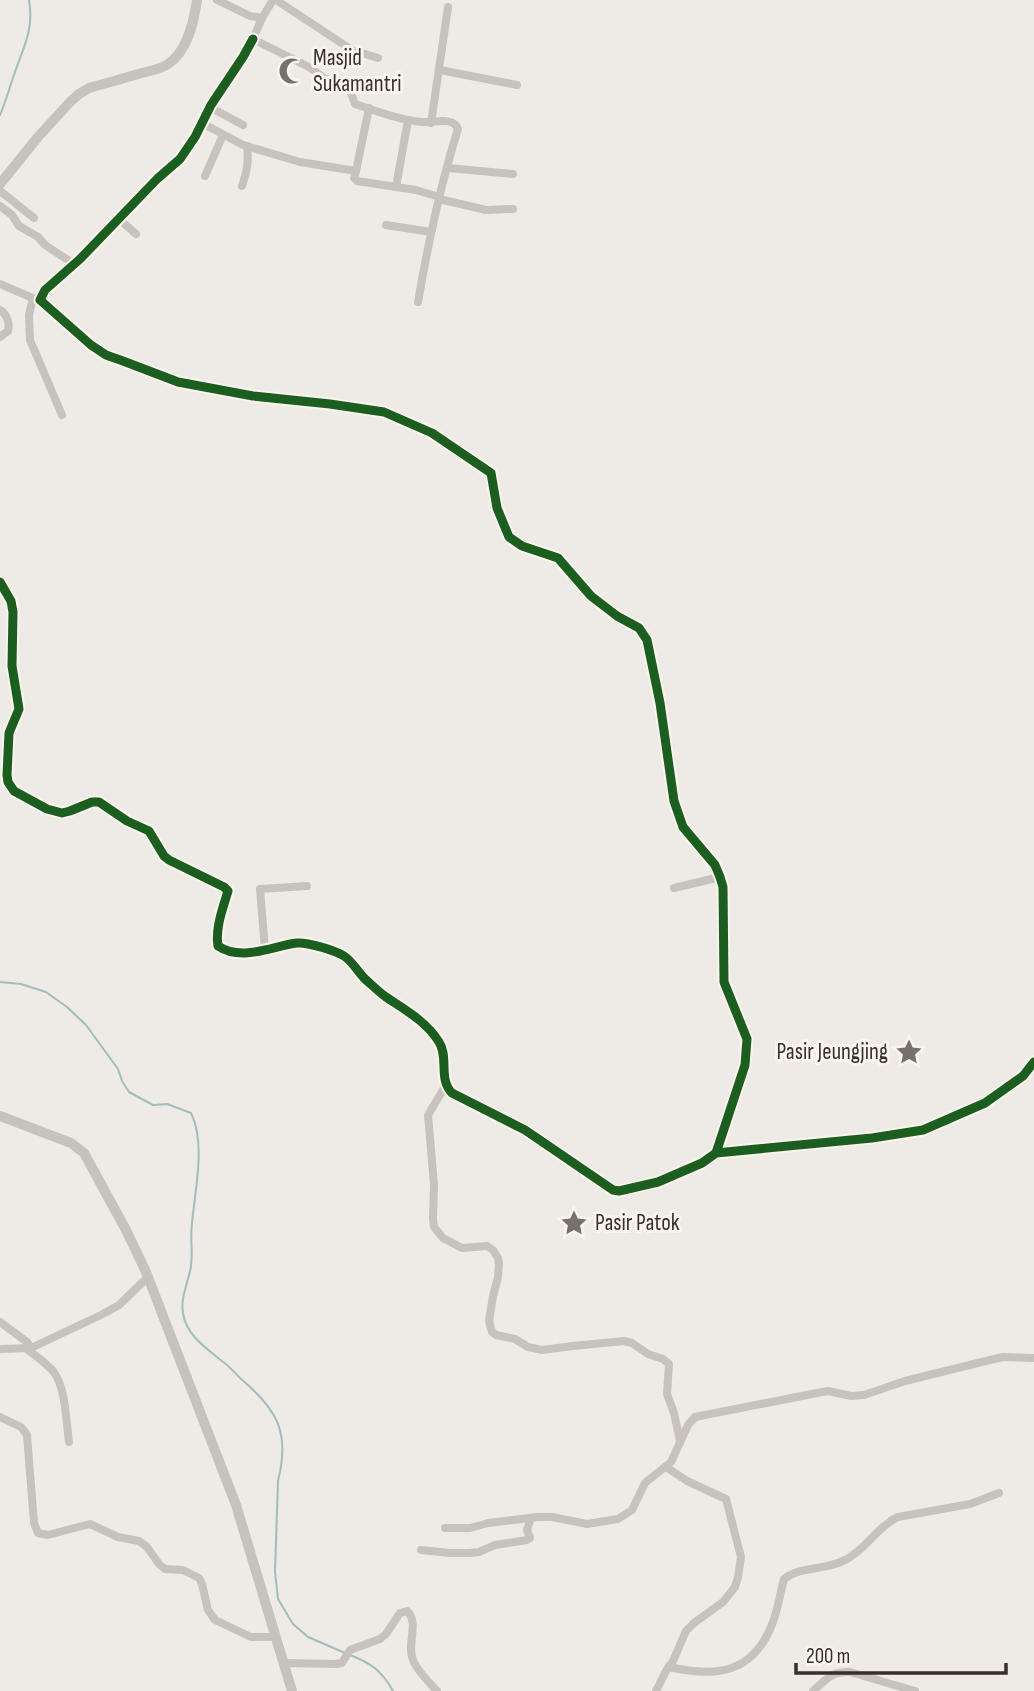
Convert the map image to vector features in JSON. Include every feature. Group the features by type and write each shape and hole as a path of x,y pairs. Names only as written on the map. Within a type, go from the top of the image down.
{"street":[{"path":"0,184 38,137 79,94 168,65 186,42 197,0"},
{"path":"217,0 250,16 262,18"},
{"path":"62,415 30,340 29,315 37,299 180,159 275,0 358,54 378,58"},
{"path":"431,123 448,7"},
{"path":"253,39 348,90 355,104 408,120 431,123 442,121 457,125 458,130 431,232 418,302"},
{"path":"440,70 517,85"},
{"path":"210,107 243,125"},
{"path":"369,108 354,177 357,181 416,190 491,211 513,209"},
{"path":"396,187 408,120"},
{"path":"202,123 247,146 300,162 356,171"},
{"path":"205,176 223,135"},
{"path":"242,186 249,160 247,146"},
{"path":"448,168 513,174"},
{"path":"0,191 34,218"},
{"path":"0,206 12,215 19,226 74,264"},
{"path":"119,219 136,234"},
{"path":"386,225 431,232"},
{"path":"0,284 37,299 106,355 178,382 253,396 384,412 432,433 491,473 497,508 509,537 522,547 558,558 591,596 617,616 639,628 647,640 660,702 674,801 683,827 715,865 723,887 724,982 747,1039 745,1065 716,1153"},
{"path":"0,310 5,314 9,327 0,337"},
{"path":"0,582 11,601 13,611 12,666 19,709 8,740 7,775 11,788 37,805 56,812 71,811 99,802 127,821 149,831 169,860 224,887 228,891 217,940 218,946 225,950 237,953 298,943 345,956 384,996 412,1013 439,1042 446,1081 452,1093 525,1130 613,1190 658,1182 702,1163 716,1153 872,1138 923,1130 985,1103 1023,1076 1034,1062"},
{"path":"674,888 720,877"},
{"path":"265,950 260,889 307,886"},
{"path":"446,1081 428,1115 434,1185 433,1219 438,1232 453,1244 465,1249 486,1246 496,1254 498,1276 489,1321 492,1332 542,1350 624,1341 667,1361 670,1367 667,1394 680,1442"},
{"path":"0,1116 71,1143 84,1153 126,1230 148,1277 236,1505 292,1691"},
{"path":"0,1349 29,1349 103,1314 119,1305 148,1277"},
{"path":"0,1322 27,1342 29,1349 51,1368 58,1378 69,1442"},
{"path":"445,1528 470,1528 531,1518 552,1517 587,1524 618,1519 632,1510 645,1483 666,1467 695,1417 828,1391 852,1396 864,1395 912,1378 1003,1357 1034,1358"},
{"path":"0,1417 20,1427 27,1435 34,1523 38,1533 48,1535 90,1524 118,1537 139,1541 165,1569 185,1571 199,1578 208,1610 215,1620 251,1637 276,1637"},
{"path":"656,1691 685,1632 723,1602 735,1587 741,1557 726,1499 687,1481 666,1467"},
{"path":"669,1667 714,1673 741,1665 751,1658 765,1640 784,1579 792,1573 843,1562 888,1522 898,1517 970,1504 999,1493"},
{"path":"421,1550 479,1552 495,1545 529,1539 527,1530 531,1518"},
{"path":"284,1663 342,1663 350,1650 380,1639 400,1614 407,1611 412,1619 410,1650 413,1661 437,1691"},
{"path":"813,1691 831,1675 841,1671 915,1691"}],"waterway":[{"path":"0,115 27,37 29,0"},
{"path":"0,982 21,984 46,992 86,1025 118,1069 129,1092 153,1105 167,1104 191,1113 199,1152 191,1228 191,1266 183,1301 185,1321 198,1340 264,1401 278,1424 282,1449 278,1481 275,1572 278,1599 293,1624 308,1637 345,1653"},
{"path":"350,1655 375,1668 393,1691"}],"cycle path":[{"path":"253,39 180,159 157,179 80,259 45,290 40,300 106,355 178,382 253,396 384,412 432,433 491,473 497,508 509,537 522,546 558,558 591,596 617,616 639,628 647,640 660,703 674,801 683,827 715,865 723,887 724,982 747,1039 745,1065 716,1153"},
{"path":"0,582 11,601 13,612 12,666 19,709 9,733 7,775 14,791 47,809 62,813 99,802 127,821 149,831 169,860 224,887 228,891 217,939 218,946 227,951 257,952 301,943 344,956 378,991 415,1016 434,1035 442,1048 445,1081 452,1093 525,1130 613,1190 658,1182 702,1163 716,1153 872,1138 923,1130 985,1103 1023,1076 1034,1062"}],"place":[{"name":"Masjid Sukamantri","path":"292,71"},
{"name":"Pasir Jeungjing","path":"909,1052"},
{"name":"Pasir Patok","path":"574,1223"}]}
